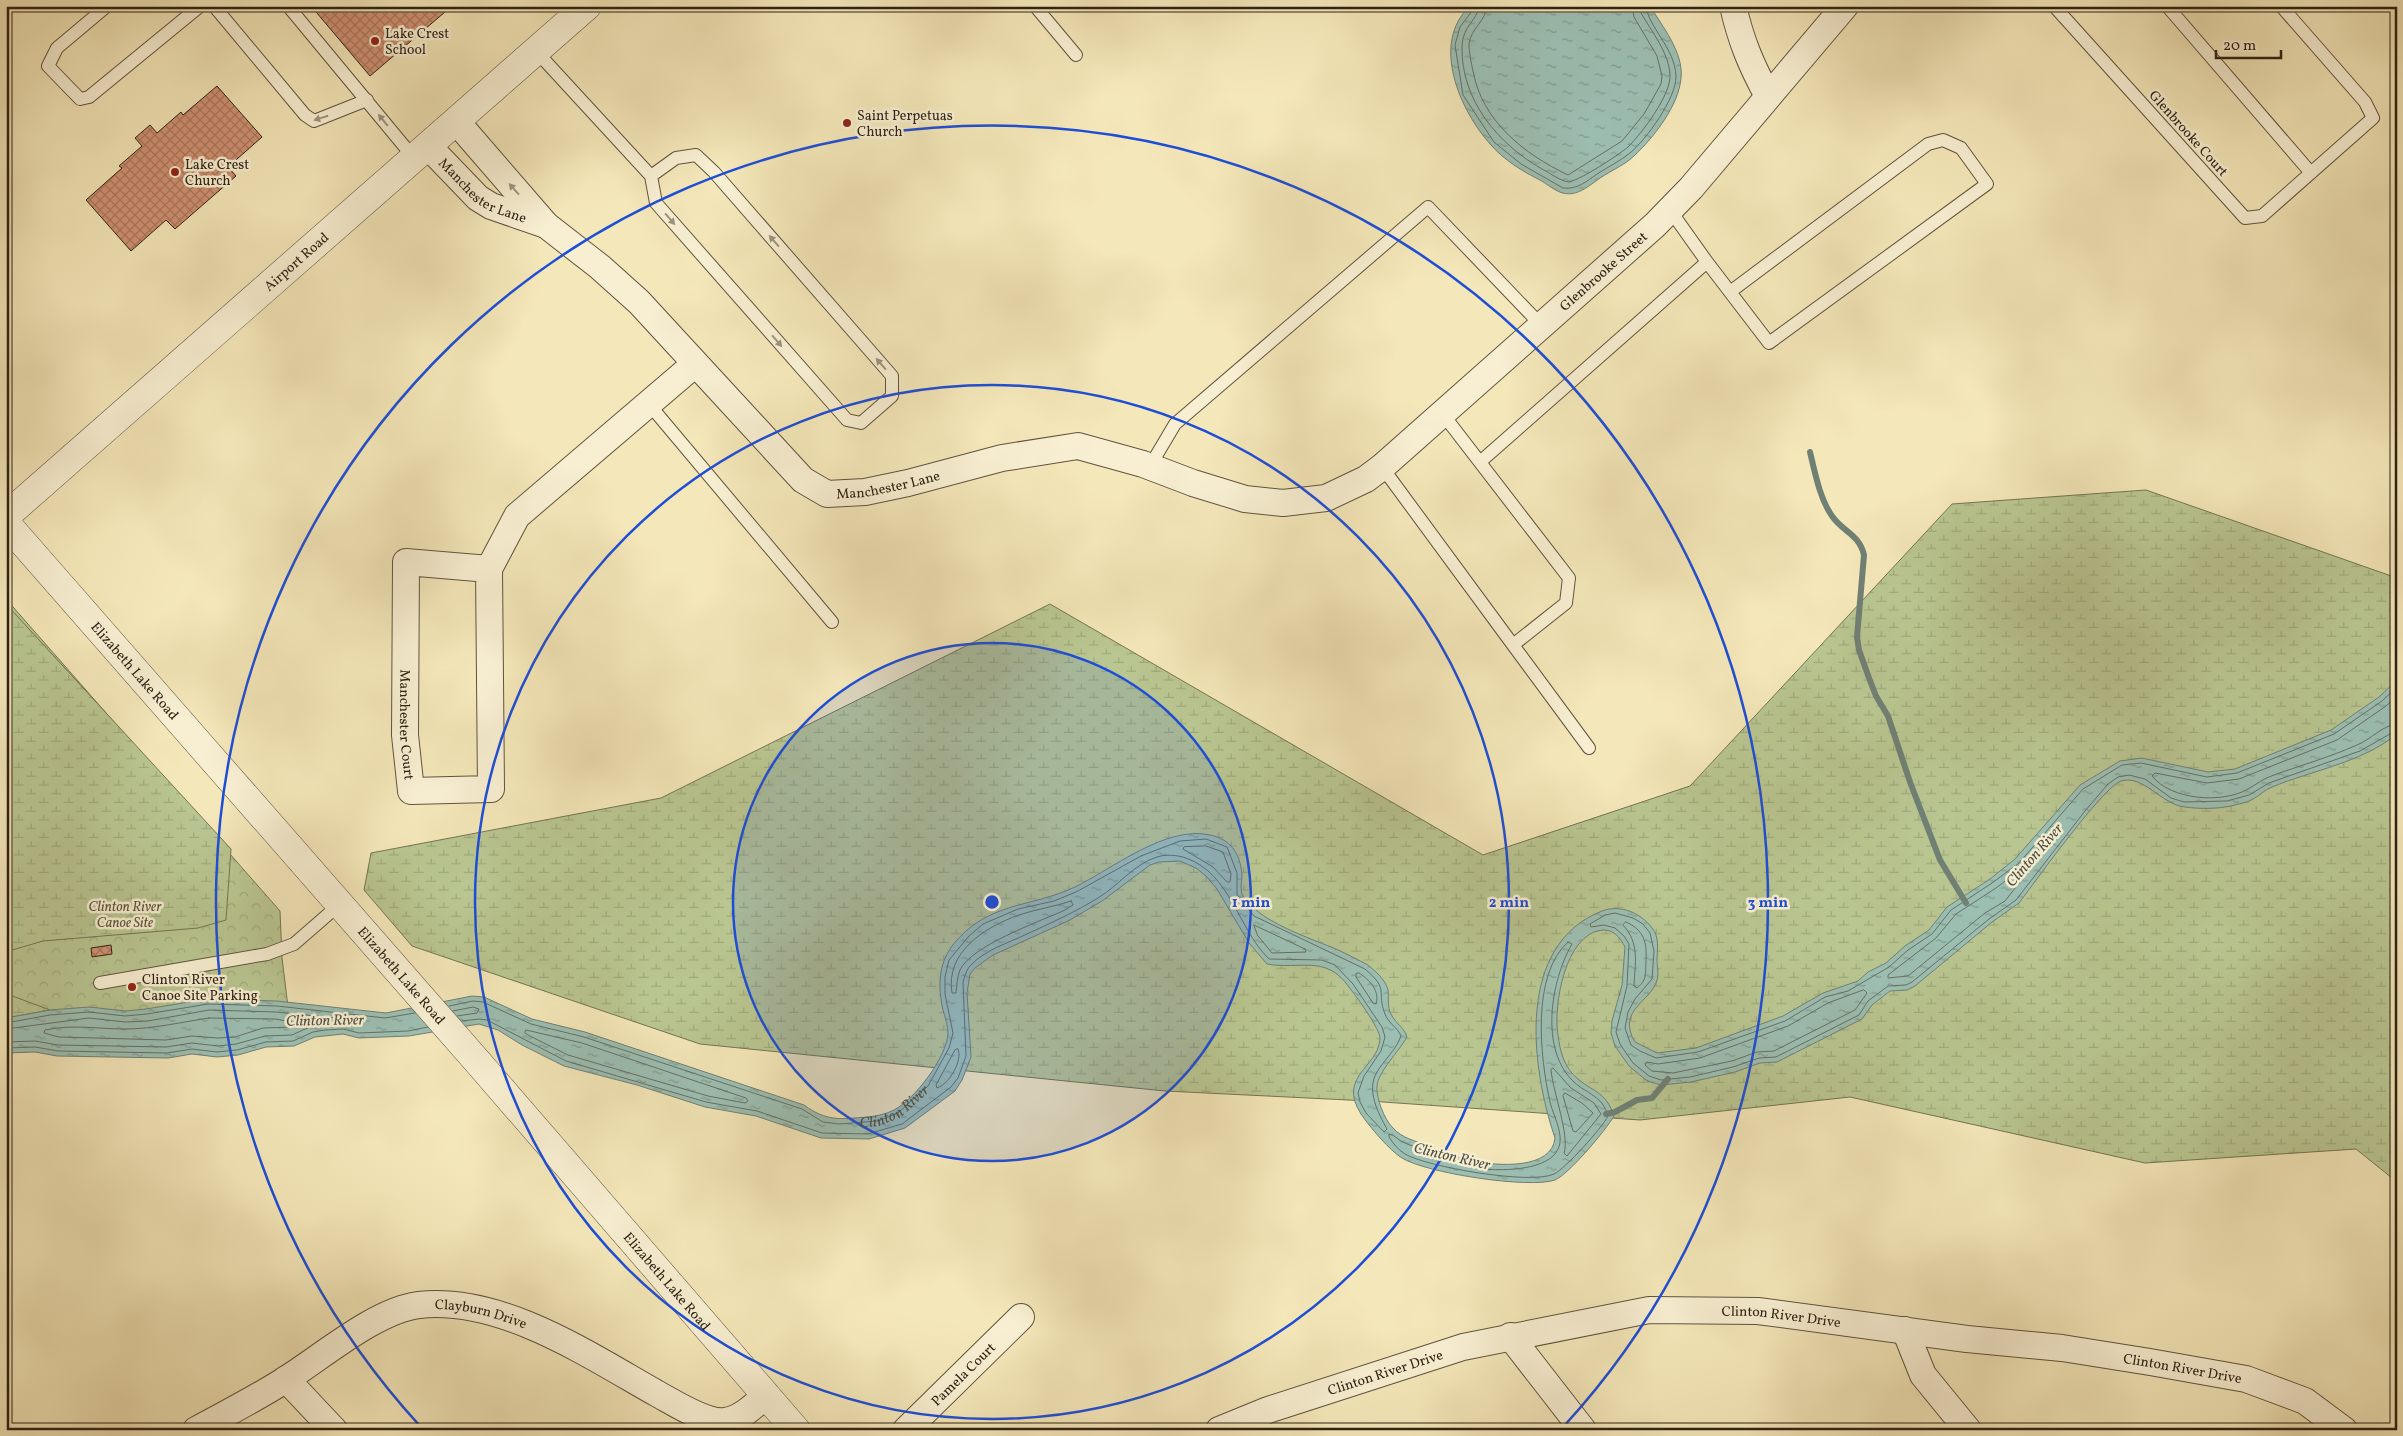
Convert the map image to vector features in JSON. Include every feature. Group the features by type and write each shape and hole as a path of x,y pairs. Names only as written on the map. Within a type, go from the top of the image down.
{"street":[{"path":"1733,6 1739,36 1748,60 1768,96"},
{"name":"Glenbrooke Street","path":"1326,498 1366,479 1382,467 1670,210 1845,6"},
{"name":"Airport Road","path":"6,516 536,51 575,10"},
{"name":"Manchester Lane","path":"456,122 546,225 600,267 639,302 802,480 827,494 865,492 1002,458 1078,446 1150,466 1193,483 1245,499 1283,503 1326,498"},
{"name":"Manchester Lane","path":"421,152 490,206 546,225"},
{"name":"Manchester Court","path":"490,569 406,562 405,735 411,791 491,789 490,569 517,516 695,364"},
{"name":"Elizabeth Lake Road","path":"6,523 426,1002 796,1430"},
{"name":"Clayburn Drive","path":"196,1430 286,1379 389,1314 419,1305 462,1305 520,1321 592,1357 719,1426 743,1414 766,1395"},
{"name":"Clinton River Drive","path":"1220,1430 1268,1410 1372,1374 1463,1347 1510,1336 1649,1310 1758,1311 2062,1348 2246,1379 2305,1400 2344,1430"},
{"name":"Pamela Court","path":"906,1430 1020,1317"},
{"path":"1905,1330 1923,1375 1968,1430"},
{"path":"1510,1336 1583,1430"},
{"path":"286,1379 334,1430"}],"lane":[{"path":"106,6 57,48 48,66 80,99 89,97 200,6"},
{"path":"214,6 305,115 314,121 367,100"},
{"path":"288,6 367,100 421,152"},
{"path":"1035,6 1076,55"},
{"name":"Glenbrooke Court","path":"2054,6 2245,218 2262,216 2372,118 2365,102 2282,6"},
{"path":"2167,6 2311,173"},
{"path":"536,51 651,176 656,204 847,420 861,423 892,396 892,376 714,172 696,155 676,158 651,176"},
{"path":"1670,210 1707,262 1730,292 1769,342 1986,184 1961,148 1943,140 1928,144 1730,292"},
{"path":"1150,466 1175,424 1428,207 1542,326"},
{"path":"1480,462 1707,262"},
{"path":"648,403 832,622"},
{"path":"1442,413 1569,578 1566,603 1513,645"},
{"path":"1382,467 1589,748"},
{"path":"100,983 267,954 294,944 340,904"}],"green space":[{"path":"2146,490 2397,578 2397,1182 2356,1149 2145,1163 1850,1097 1640,1120 1369,1101 1165,1091 700,1044 412,946 364,890 371,853 661,798 1050,604 1483,855 1690,786 1952,504"},
{"name":"Clinton River Canoe Site","path":"6,599 280,911 282,958 288,1007 6,1047"},
{"path":"6,604 231,849 226,920 198,928 43,941 9,951 6,956"},
{"path":"7,994 50,1010 6,1018"}],"water":[{"path":"1470,6 1650,6 1671,40 1679,59 1681,78 1676,99 1650,139 1627,162 1578,192 1568,194 1557,191 1502,156 1480,131 1460,96 1454,77 1451,57 1452,39 1458,21"},
{"path":"2397,680 2397,734 2368,752 2272,787 2248,802 2220,808 2185,807 2168,801 2137,782 2121,781 2099,800 2019,903 1992,922 1915,986 1907,990 1890,991 1872,1005 1862,1019 1777,1062 1760,1063 1735,1072 1691,1082 1661,1085 1647,1081 1629,1066 1615,1046 1611,1033 1612,1021 1622,985 1625,947 1613,932 1602,930 1589,934 1570,957 1564,973 1558,1007 1558,1035 1562,1053 1569,1070 1578,1079 1604,1097 1614,1116 1596,1141 1578,1161 1555,1180 1542,1182 1501,1181 1454,1174 1414,1164 1392,1150 1361,1114 1355,1101 1354,1090 1356,1081 1373,1058 1378,1049 1380,1039 1372,1021 1349,987 1331,970 1322,967 1267,964 1249,943 1217,889 1196,868 1180,861 1159,862 1150,865 1102,901 1068,921 993,955 975,968 970,974 967,993 971,1057 962,1080 955,1091 905,1128 869,1139 821,1138 756,1116 705,1107 637,1085 564,1066 522,1045 498,1030 479,1024 409,1036 359,1038 343,1034 315,1037 294,1046 266,1047 238,1055 217,1057 192,1054 168,1058 57,1056 35,1052 6,1053 6,1018 50,1010 89,1007 126,1011 208,999 277,1001 386,1013 472,996 484,997 532,1019 585,1032 804,1105 827,1117 842,1119 875,1116 894,1110 911,1097 936,1065 942,1054 948,1033 940,993 940,977 947,953 966,931 995,913 1059,894 1075,887 1158,842 1176,836 1210,835 1223,840 1233,848 1241,866 1242,894 1259,913 1280,925 1368,965 1385,982 1388,990 1390,1011 1407,1037 1381,1074 1377,1086 1381,1108 1393,1128 1409,1139 1467,1160 1496,1164 1522,1163 1534,1161 1544,1156 1552,1148 1555,1138 1540,1077 1536,1044 1537,1011 1543,979 1555,951 1574,928 1602,911 1623,909 1630,911 1642,918 1656,935 1658,944 1658,977 1654,988 1632,1014 1630,1031 1635,1042 1657,1053 1696,1048 1783,1016 1823,993 1858,981 1868,972 1886,963 1905,946 1929,930 1947,907 1990,879 2015,859 2080,785 2120,761 2142,758 2208,772 2235,769 2331,730 2379,697"}],"building":[{"name":"Lake Crest School","path":"311,6 452,6 370,76"},
{"name":"Lake Crest Church","path":"217,86 262,137 228,167 236,176 175,229 166,220 131,251 86,200 122,168 119,166 142,146 135,138 150,125 157,133 181,112 183,115"},
{"path":"111,945 112,954 92,957 91,948"}],"waterway":[{"path":"1810,452 1824,502 1836,521 1855,538 1862,548 1864,555 1857,637 1859,650 1876,696 1888,716 1910,782 1940,860 1966,903"},
{"name":"Clinton River","path":"1606,1114 1615,1112 1637,1100 1652,1098 1668,1079"}],"place":[{"name":"Lake Crest School","path":"375,41"},
{"name":"Saint Perpetuas Church","path":"847,123"},
{"name":"Lake Crest Church","path":"175,172"},
{"name":"Clinton River Canoe Site Parking","path":"132,987"}]}
